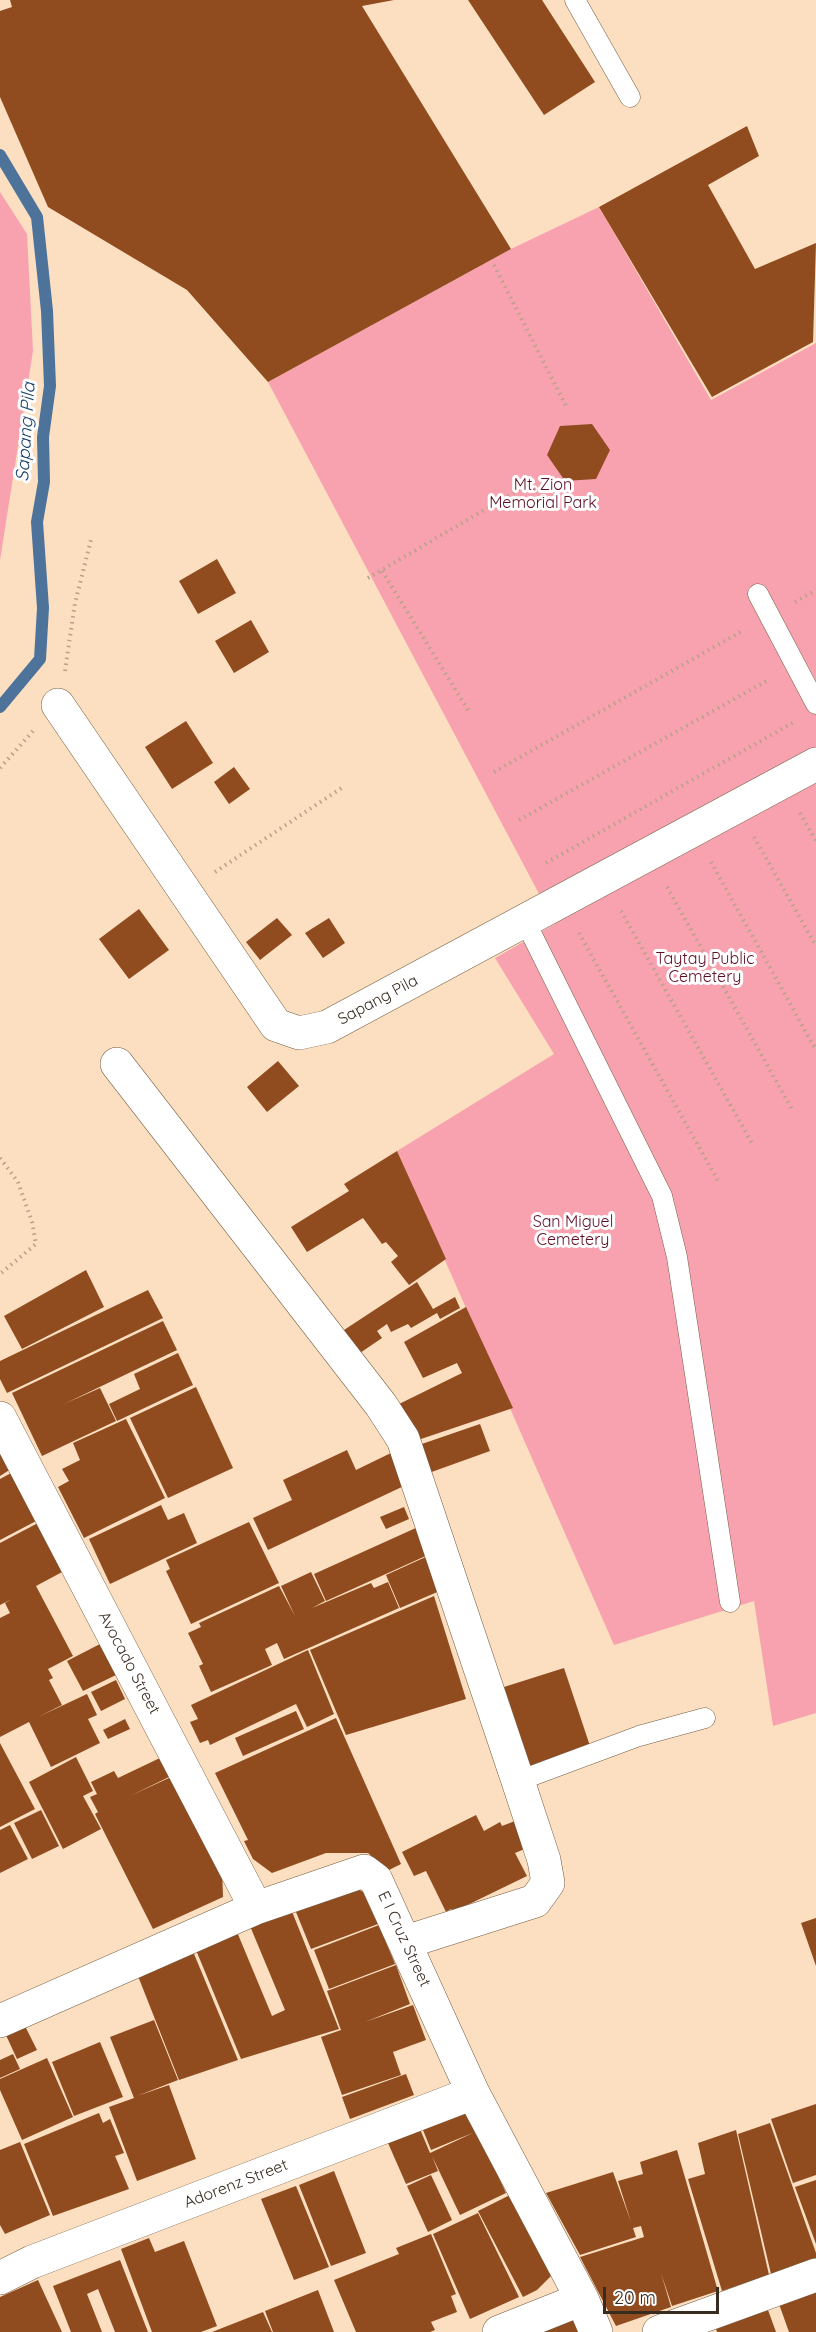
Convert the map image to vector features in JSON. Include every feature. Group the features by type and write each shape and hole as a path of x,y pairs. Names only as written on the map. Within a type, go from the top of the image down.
{"street":[{"name":"Sapang Pila","path":"58,705 276,1025 299,1033 327,1027 816,764"},
{"path":"117,1064 381,1405 403,1440 518,1781 544,1860 548,1883 535,1901 406,1942"},
{"name":"Avocado Street","path":"0,1418 256,1908"},
{"name":"E I Cruz Street","path":"0,2021 256,1908 364,1871 376,1880 473,2093 582,2299 596,2332"},
{"name":"Adorenz Street","path":"0,2278 32,2262 473,2093"},
{"path":"658,2332 816,2275"},
{"path":"499,2332 582,2299"}],"lane":[{"path":"575,0 630,97"},
{"path":"758,594 816,704"},
{"path":"525,921 662,1196 677,1257 730,1602"},
{"path":"518,1781 639,1736 705,1718"}],"path":[{"path":"494,265 567,408"},
{"path":"368,578 532,482"},
{"path":"0,768 58,705 75,603 90,540"},
{"path":"382,571 470,713"},
{"path":"494,772 816,590"},
{"path":"519,820 796,665"},
{"path":"546,863 795,722"},
{"path":"184,893 344,787"},
{"path":"737,806 816,946"},
{"path":"693,830 816,1050"},
{"path":"648,854 793,1111"},
{"path":"603,879 753,1145"},
{"path":"561,901 718,1181"},
{"path":"0,1158 18,1182 32,1222 36,1244 0,1274"}],"green space":[{"path":"0,192 27,234 33,351 0,560"},
{"path":"599,207 711,400 816,343 816,1713 773,1726 754,1601 614,1645 397,1151 554,1054 495,958 555,924 268,382 511,249"}],"building":[{"path":"10,0 394,0 362,6 511,249 268,382 187,290 48,207 0,97 0,11 12,7"},
{"path":"468,0 542,0 595,82 544,115"},
{"path":"747,126 759,156 708,185 755,269 816,243 813,342 712,397 599,207"},
{"path":"592,424 610,450 596,479 565,481 547,455 560,426"},
{"path":"217,559 236,593 198,614 179,581"},
{"path":"251,620 269,652 234,673 215,641"},
{"path":"186,721 213,763 172,789 145,747"},
{"path":"234,767 250,789 229,804 214,782"},
{"path":"139,909 169,950 129,979 99,939"},
{"path":"277,918 292,935 260,960 246,942"},
{"path":"329,918 345,943 323,958 305,933"},
{"path":"278,1061 299,1086 267,1112 247,1087"},
{"path":"397,1151 446,1259 409,1285 391,1262 398,1256 386,1242 382,1244 363,1218 307,1252 291,1227 349,1191 344,1184"},
{"path":"86,1270 104,1307 22,1349 4,1316"},
{"path":"417,1282 433,1309 455,1297 460,1308 440,1319 437,1313 411,1328 408,1324 391,1332 387,1324 377,1331 382,1338 357,1355 341,1332"},
{"path":"148,1290 163,1318 7,1393 0,1379 0,1361"},
{"path":"466,1307 513,1408 415,1441 395,1406 462,1373 457,1363 423,1378 404,1342"},
{"path":"163,1321 177,1350 64,1404 100,1388 116,1421 42,1456 12,1393"},
{"path":"178,1353 193,1385 117,1421 109,1404 140,1389 134,1374"},
{"path":"196,1387 233,1468 168,1498 130,1418"},
{"path":"126,1419 165,1498 84,1538 58,1487 69,1481 62,1469 80,1460 73,1443"},
{"path":"480,1424 490,1451 426,1474 416,1446"},
{"path":"0,1447 11,1469 0,1476"},
{"path":"347,1450 356,1470 395,1451 406,1485 268,1550 253,1518 292,1500 283,1480"},
{"path":"13,1472 38,1520 0,1540 0,1479"},
{"path":"161,1505 168,1520 184,1513 197,1543 110,1584 89,1539"},
{"path":"404,1507 409,1519 386,1529 380,1517"},
{"path":"249,1522 279,1583 191,1624 166,1571 170,1569 166,1560"},
{"path":"38,1523 64,1571 36,1586 73,1656 48,1669 53,1678 49,1680 62,1705 38,1717 87,1694 97,1715 88,1719 100,1743 51,1767 29,1722 0,1737 0,1618 10,1613 5,1603 12,1599 0,1605 0,1543"},
{"path":"418,1527 430,1554 326,1601 314,1574"},
{"path":"430,1555 442,1590 400,1608 386,1575"},
{"path":"311,1572 325,1601 312,1608 371,1583 374,1588 388,1582 399,1608 284,1659 277,1643 265,1649 272,1665 211,1692 199,1666 203,1664 188,1633 201,1627 199,1623 279,1586 295,1616 281,1586"},
{"path":"434,1596 466,1699 346,1735 310,1650"},
{"path":"100,1644 116,1675 83,1691 67,1661"},
{"path":"308,1650 334,1714 307,1727 296,1704 210,1745 208,1740 200,1743 190,1722 198,1719 191,1705"},
{"path":"564,1668 591,1749 531,1768 504,1687"},
{"path":"116,1680 125,1699 101,1711 91,1692"},
{"path":"296,1711 304,1729 243,1756 235,1738"},
{"path":"336,1718 401,1864 387,1871 368,1853 326,1853 272,1873 253,1859 244,1841 248,1840 215,1773"},
{"path":"125,1719 130,1729 108,1739 103,1730"},
{"path":"0,1743 35,1809 0,1827"},
{"path":"76,1757 93,1791 83,1796 101,1829 63,1849 29,1782"},
{"path":"162,1757 171,1776 130,1796 171,1777 222,1868 223,1897 153,1929 95,1814 98,1812 90,1797 97,1794 91,1782 114,1771 118,1778"},
{"path":"41,1810 59,1846 32,1859 14,1823"},
{"path":"476,1815 484,1831 500,1822 502,1826 515,1821 527,1848 515,1853 527,1876 453,1912 451,1909 446,1912 426,1871 414,1876 402,1852"},
{"path":"10,1825 28,1859 0,1873 0,1830"},
{"path":"352,1885 363,1892 378,1924 311,1949 296,1912"},
{"path":"291,1909 339,2029 241,2059 196,1950 237,1932 272,2016 285,2010 250,1926"},
{"path":"816,1918 816,1966 801,1923"},
{"path":"379,1925 395,1964 329,1989 314,1950"},
{"path":"192,1949 238,2060 179,2080 136,1971"},
{"path":"396,1965 410,2004 365,2022 413,2005 426,2040 393,2052 401,2075 342,2095 321,2037 341,2030 327,1991"},
{"path":"154,2020 178,2080 137,2096 169,2085 196,2159 137,2181 109,2107 134,2098 110,2037"},
{"path":"24,2024 37,2050 17,2059 5,2033"},
{"path":"100,2042 123,2097 74,2116 52,2062"},
{"path":"13,2054 20,2069 0,2078 0,2060"},
{"path":"47,2058 73,2117 22,2140 0,2090 0,2079"},
{"path":"406,2074 414,2095 350,2119 342,2097"},
{"path":"816,2104 816,2175 793,2183 771,2119"},
{"path":"466,2111 475,2132 431,2150 423,2130"},
{"path":"99,2113 103,2123 110,2119 124,2153 115,2156 129,2189 53,2216 24,2144"},
{"path":"770,2123 816,2253 816,2258 771,2274 738,2134"},
{"path":"420,2129 430,2153 477,2131 506,2193 460,2215 432,2156 438,2171 406,2184 388,2143"},
{"path":"736,2130 769,2275 722,2291 688,2179 705,2174 698,2143"},
{"path":"20,2142 50,2215 5,2234 0,2225 0,2150"},
{"path":"677,2150 718,2291 672,2306 661,2273 671,2307 616,2326 580,2257 644,2237 641,2226 633,2228 636,2237 580,2255 546,2193 613,2172 631,2222 618,2181 643,2174 640,2162"},
{"path":"334,2171 366,2253 331,2266 299,2185"},
{"path":"431,2175 452,2220 428,2232 407,2186"},
{"path":"816,2180 816,2244 795,2187"},
{"path":"296,2186 329,2267 294,2280 261,2199"},
{"path":"512,2194 553,2274 537,2290 523,2297 478,2211"},
{"path":"478,2213 519,2297 470,2319 433,2234"},
{"path":"431,2234 456,2294 451,2296 457,2312 431,2322 435,2330 430,2332 356,2332 334,2280 399,2254 396,2248"},
{"path":"149,2238 155,2252 184,2241 217,2326 201,2332 152,2332 121,2249"},
{"path":"120,2260 148,2332 115,2332 98,2289 87,2294 102,2332 71,2332 53,2286"},
{"path":"38,2280 62,2332 0,2332 0,2297"},
{"path":"318,2290 334,2332 273,2332 265,2311"},
{"path":"816,2292 816,2332 789,2332 779,2304"},
{"path":"768,2310 776,2332 717,2332 716,2329"},
{"path":"263,2312 272,2332 212,2332"},
{"path":"570,2316 576,2321 581,2332 530,2332"}],"waterway":[{"name":"Sapang Pila","path":"0,155 37,217 47,311 50,386 43,437 44,482 37,522 43,608 40,659 0,707"}],"park label":[{"name":"Mt. Zion Memorial Park","path":"543,494"},
{"name":"Taytay Public Cemetery","path":"705,968"},
{"name":"San Miguel Cemetery","path":"573,1231"}]}
